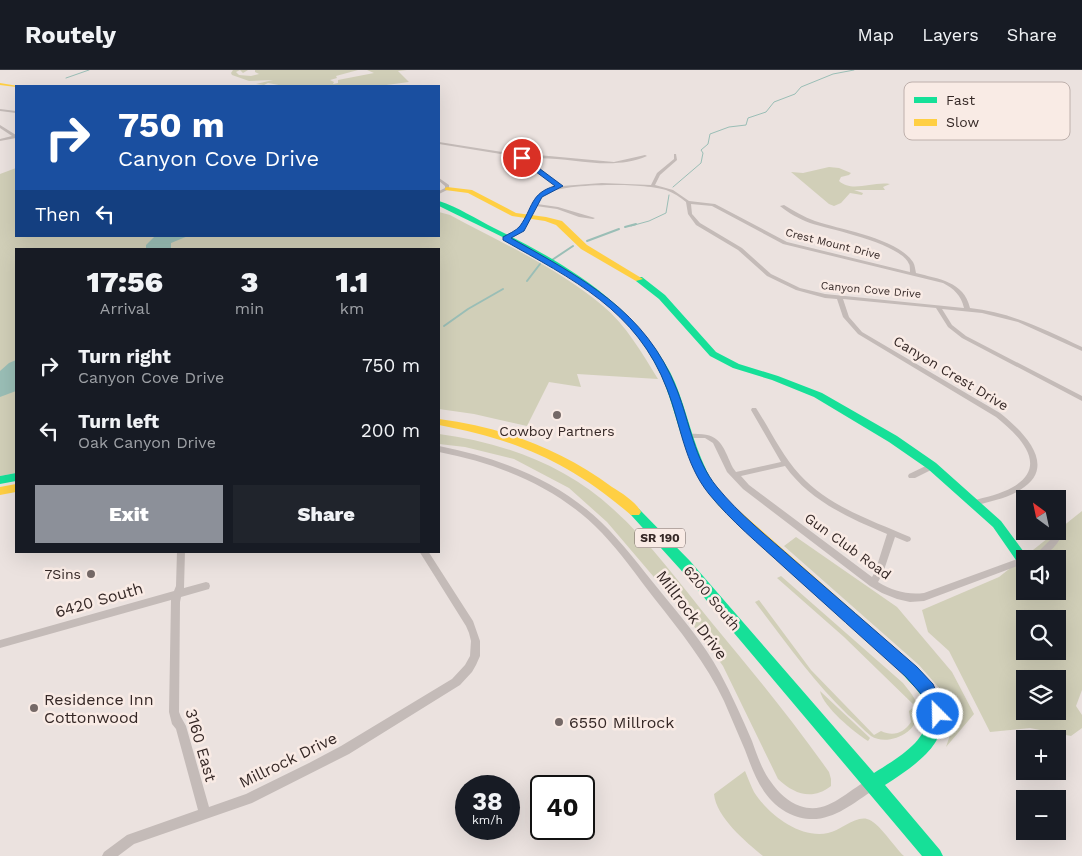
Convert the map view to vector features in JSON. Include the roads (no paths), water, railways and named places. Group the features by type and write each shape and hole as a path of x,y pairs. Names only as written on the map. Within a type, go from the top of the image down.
{"main road":[{"path":"0,84 15,86"},
{"path":"443,191 470,191 510,214 559,223 590,251 651,288 672,308 707,348 722,359 736,366 792,384 818,395 932,466 998,524 1017,550"},
{"path":"440,204 506,238 585,284 612,305 632,324 651,348 665,371 686,436 700,471 721,501 911,672 932,698 938,714 937,729 934,735 923,748 872,784"},
{"name":"6200 South","path":"440,422 489,431 545,451 596,479 625,502 691,573 872,784"},
{"path":"0,480 15,477"},
{"path":"0,491 15,488"},
{"name":"SR 190","path":"872,784 934,856"}],"street":[{"path":"0,110 15,112"},
{"path":"0,126 15,136"},
{"path":"0,140 15,137"},
{"path":"440,143 498,151 522,158 560,186"},
{"path":"652,186 658,174 676,160 676,155"},
{"path":"522,158 538,156 614,163 645,156"},
{"path":"440,180 447,184 443,191"},
{"path":"506,238 522,230 543,193 560,186 627,188 652,186 672,191 688,202"},
{"name":"Crest Mount Drive","path":"688,202 713,205 785,243 937,279 956,289 966,301 967,309"},
{"name":"Canyon Cove Drive","path":"688,202 688,210 694,220 740,249 769,275 798,290 840,298 967,309 1020,321 1082,349"},
{"path":"535,205 558,208 593,218"},
{"path":"782,206 814,223 897,250 911,260 914,266 913,274"},
{"name":"Canyon Crest Drive","path":"840,298 846,316 860,333 998,415 1012,425 1025,440 1034,461 1029,479 1017,488 975,503"},
{"path":"937,306 950,326 964,337 1082,399"},
{"path":"754,410 798,479 820,495 851,513 907,539"},
{"name":"Gun Club Road","path":"686,436 706,436 718,443 728,466 758,497 873,583 893,594 919,598 1016,562"},
{"name":"Millrock Drive","path":"440,449 490,460 533,478 574,504 598,524 706,659 725,694 762,779 770,791 781,801 798,811 819,814 833,810 872,784"},
{"path":"735,475 787,463"},
{"path":"912,476 932,466"},
{"path":"873,583 879,573 892,532"},
{"name":"Gun Club Road","path":"1045,550 1055,540"},
{"name":"3160 East","path":"181,553 178,594 175,602 174,712 176,720 181,726 205,813"},
{"name":"Millrock Drive","path":"108,856 131,839 248,799 345,750 447,688 467,672 474,661 477,650 476,636 424,553"},
{"name":"6420 South","path":"0,644 206,586"}],"water":[{"path":"154,237 186,237 171,243 171,248 146,248 146,245"},
{"path":"15,360 15,391 0,397 0,371"}],"waterway":[{"path":"66,78 89,70"},
{"path":"673,187 701,163 703,153 701,150 708,144 710,134 729,127 746,125 748,118 766,112 774,102 795,94 801,87 833,74 854,70"},
{"path":"631,226 649,221 666,213 669,195"},
{"path":"625,227 636,224"},
{"path":"587,241 619,229"},
{"path":"552,260 573,246"},
{"path":"527,281 540,264"},
{"path":"444,326 468,309 503,289"}],"place":[{"name":"Cowboy Partners","path":"557,415"},
{"name":"7Sins","path":"91,574"},
{"name":"Residence Inn Cottonwood","path":"34,708"},
{"name":"6550 Millrock","path":"559,722"}]}
